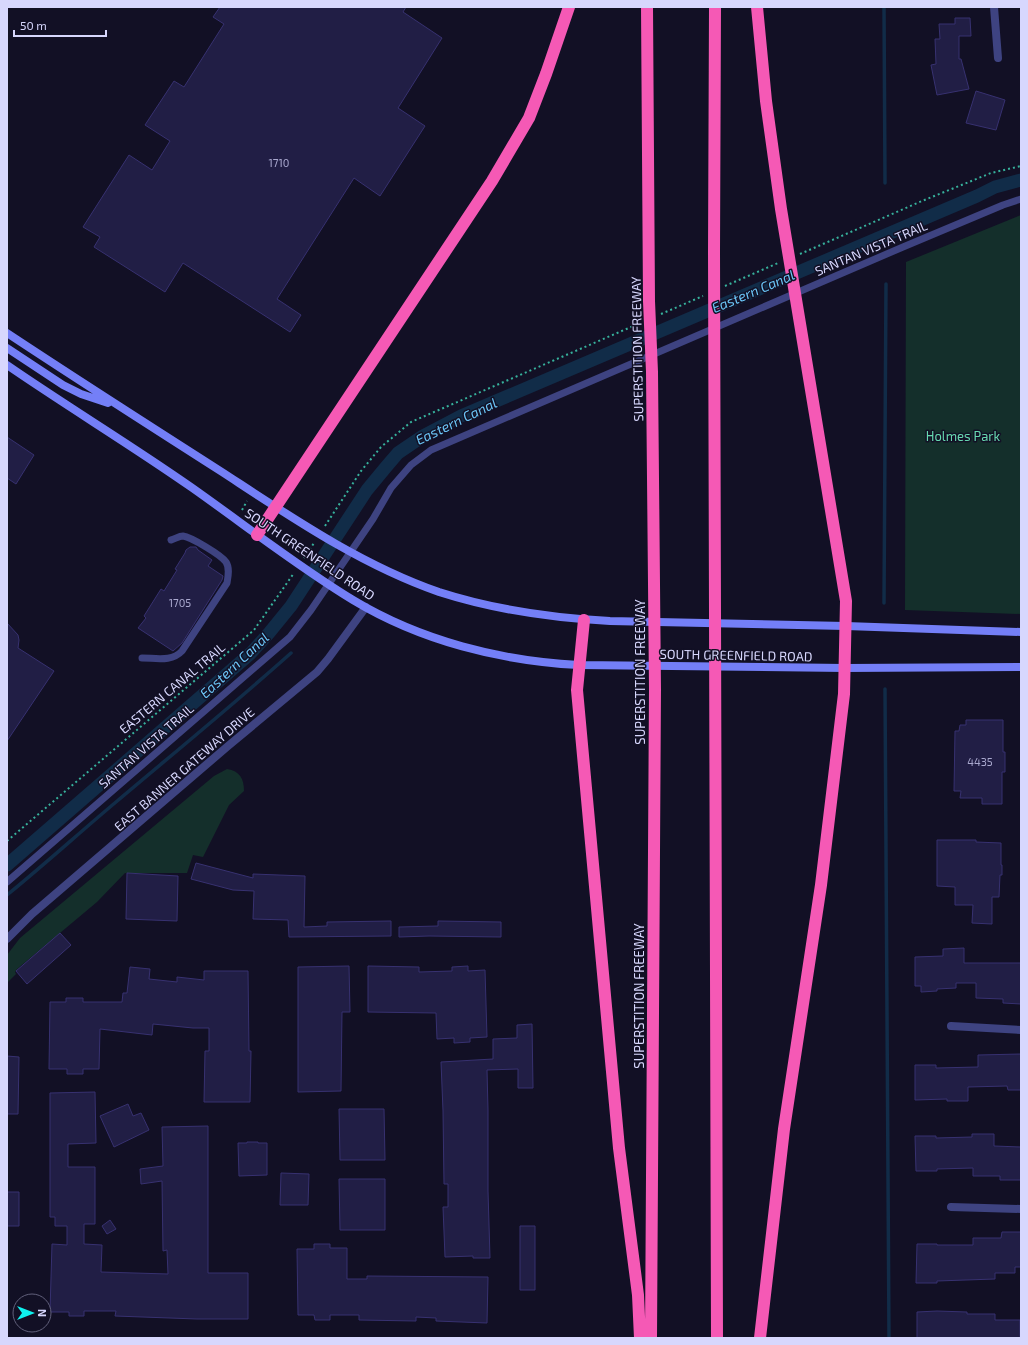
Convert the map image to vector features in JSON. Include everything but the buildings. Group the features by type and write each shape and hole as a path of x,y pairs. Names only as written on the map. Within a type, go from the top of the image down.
{"highway":[{"path":"257,535 492,182 529,118 569,7"},
{"name":"SUPERSTITION FREEWAY","path":"647,7 649,301 652,372 655,689 651,1338"},
{"path":"715,7 714,251 717,1338"},
{"path":"757,7 766,101 781,209 846,601 844,694 821,885 784,1129 760,1338"},
{"path":"584,620 577,690 619,1148 638,1296 640,1338"}],"main road":[{"name":"SOUTH GREENFIELD ROAD","path":"7,333 275,506 322,530 358,557 440,592 472,601 533,614 584,620 1021,632"},
{"path":"7,348 63,385 81,394 120,407"},
{"name":"SOUTH GREENFIELD ROAD","path":"7,365 190,486 257,535 336,589 366,607 407,627 450,643 518,659 555,664 845,668 1021,667"}],"street":[{"path":"994,7 998,58"},
{"name":"EAST BANNER GATEWAY DRIVE","path":"7,939 32,914 317,672 366,607"},
{"path":"952,1026 1021,1030"},
{"path":"952,1207 1021,1209"}],"lane":[{"name":"SANTAN VISTA TRAIL","path":"7,882 290,637 311,610 373,518 391,488 411,465 431,450 910,244 1003,205 1021,200"},
{"path":"142,658 169,658 177,656 182,651 227,583 228,566 221,558 192,539 184,536 171,540"}],"path":[{"path":"242,510 248,500"},
{"name":"EASTERN CANAL TRAIL","path":"7,841 254,630 300,565 322,530"}],"green space":[{"name":"Holmes Park","path":"1021,215 1021,614 905,610 906,262"},
{"path":"227,769 240,776 244,791 229,805 203,857 193,855 187,873 125,873 97,902 17,969 15,972 16,974 7,983 7,955 20,938 214,776"}],"waterway":[{"path":"884,7 885,183"},
{"name":"Eastern Canal","path":"7,865 251,653 291,606 367,490 398,453 423,436 461,416 995,187 1021,180"},
{"path":"884,603 886,284"},
{"path":"7,895 226,710 291,653"},
{"path":"885,689 889,1338"}]}
